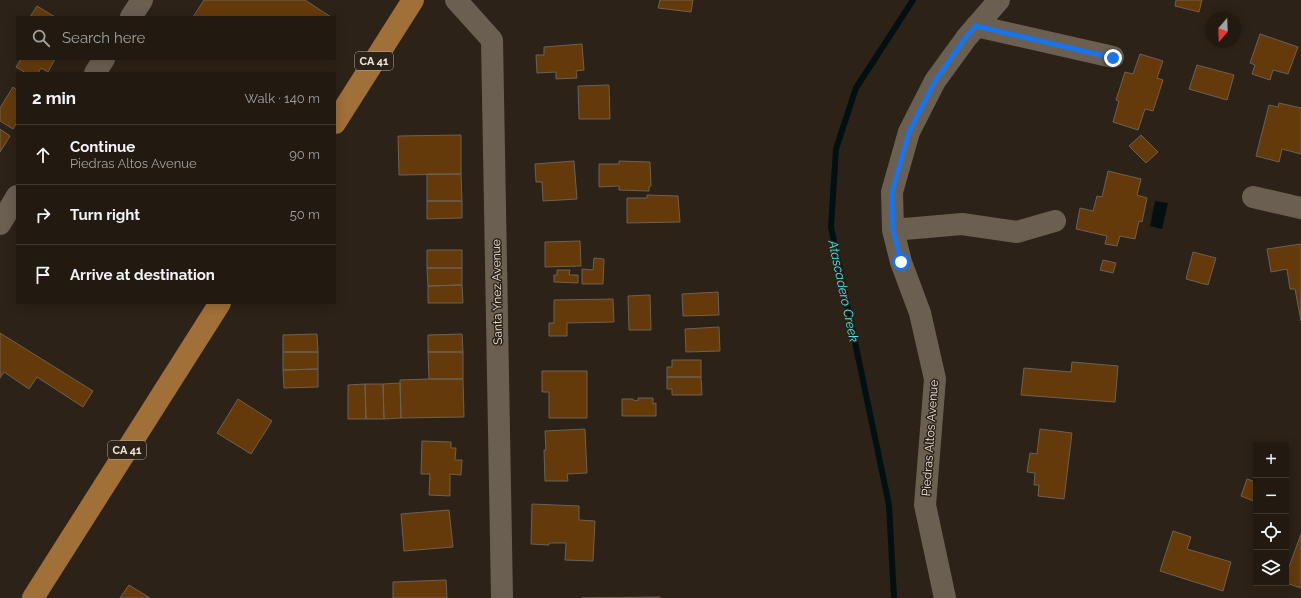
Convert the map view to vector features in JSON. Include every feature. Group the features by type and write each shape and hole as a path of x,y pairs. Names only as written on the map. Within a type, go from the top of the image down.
{"main road":[{"name":"CA 41","path":"336,121 413,0"},
{"name":"CA 41","path":"33,598 219,304"}],"street":[{"path":"132,16 142,0"},
{"name":"Santa Ynez Avenue","path":"456,0 492,40 502,598"},
{"name":"Piedras Altos Avenue","path":"945,598 925,505 935,379 920,314 901,262 893,230 892,192 909,132 935,81 966,37 999,0"},
{"path":"976,26 1113,58"},
{"path":"96,72 103,60"},
{"path":"1253,197 1301,208"},
{"path":"0,224 16,198"},
{"path":"893,230 962,224 1017,232 1055,221"}],"shaded area":[{"path":"1155,201 1168,203 1162,229 1150,226"}],"building":[{"path":"204,0 305,0 329,16 194,16"},
{"path":"660,0 693,0 691,12 658,8"},
{"path":"1176,0 1202,0 1199,12 1175,6"},
{"path":"37,6 53,16 31,16"},
{"path":"1260,34 1298,47 1288,74 1273,70 1270,80 1252,74 1255,65 1250,63"},
{"path":"582,44 584,70 576,71 577,78 556,79 556,72 537,73 536,55 544,55 544,47"},
{"path":"1140,54 1163,61 1157,78 1163,80 1153,111 1145,109 1138,130 1113,122 1119,101 1116,100 1125,72 1133,74"},
{"path":"20,60 54,60 48,72 41,68 39,72 24,72 16,67"},
{"path":"1197,65 1234,75 1227,100 1189,89"},
{"path":"609,85 610,119 579,119 578,86"},
{"path":"13,87 16,89 16,124 13,129 0,121 0,108"},
{"path":"1279,103 1301,108 1301,154 1282,149 1279,162 1256,156 1269,105 1278,107"},
{"path":"0,129 10,136 0,152"},
{"path":"461,135 461,174 399,175 398,136"},
{"path":"1141,135 1158,152 1146,163 1129,146"},
{"path":"574,161 577,199 543,201 542,182 536,182 535,164"},
{"path":"619,161 650,162 651,186 649,187 649,191 619,190 619,186 599,187 599,164 619,164"},
{"path":"1108,171 1141,179 1137,195 1147,198 1142,222 1139,221 1135,239 1120,236 1117,246 1105,244 1107,236 1076,229 1080,208 1093,211 1097,196 1102,197"},
{"path":"427,174 461,174 462,201 427,201"},
{"path":"647,195 678,196 680,222 627,223 627,198 647,198"},
{"path":"427,201 462,201 462,218 427,219"},
{"path":"580,241 581,266 545,267 545,242"},
{"path":"1301,244 1301,321 1295,289 1290,289 1287,269 1271,272 1267,249"},
{"path":"427,250 462,250 462,268 427,268"},
{"path":"1193,252 1216,258 1208,285 1186,279"},
{"path":"594,258 604,259 603,284 582,284 582,269 593,270"},
{"path":"1103,260 1116,263 1113,273 1100,270"},
{"path":"427,268 462,268 462,285 428,286"},
{"path":"557,270 570,270 569,275 578,275 578,283 554,282 554,275 557,275"},
{"path":"462,285 463,303 428,303 428,286"},
{"path":"718,292 719,315 683,316 682,294"},
{"path":"650,295 651,330 629,330 628,296"},
{"path":"613,299 614,322 567,323 567,336 549,336 549,323 554,323 554,300"},
{"path":"719,327 720,351 686,352 685,329"},
{"path":"0,333 93,391 83,407 37,377 29,389 4,372 0,378"},
{"path":"317,334 318,352 283,352 283,335"},
{"path":"462,334 463,352 428,352 428,335"},
{"path":"283,352 318,352 318,369 283,370"},
{"path":"428,352 463,352 463,379 429,379"},
{"path":"672,360 701,360 701,377 667,377 667,367 672,367"},
{"path":"1072,362 1118,366 1115,402 1021,395 1024,368 1071,372"},
{"path":"318,369 318,387 284,388 283,370"},
{"path":"542,371 587,371 587,418 549,418 549,392 542,392"},
{"path":"667,377 701,377 702,395 672,395 672,389 667,389"},
{"path":"463,379 464,417 401,418 400,380"},
{"path":"400,383 401,418 384,419 383,384"},
{"path":"365,384 366,419 348,419 348,385"},
{"path":"365,384 383,384 384,419 366,419"},
{"path":"638,398 653,398 653,404 656,403 656,416 622,416 622,399 633,399 638,401"},
{"path":"238,399 272,421 251,454 217,433"},
{"path":"585,429 587,473 567,474 568,481 545,481 545,431"},
{"path":"1040,429 1072,433 1064,499 1038,496 1039,485 1034,485 1035,473 1027,472 1030,453 1037,454"},
{"path":"422,441 451,442 451,448 456,448 455,460 462,460 461,475 450,474 450,496 429,495 430,474 421,474"},
{"path":"1247,479 1253,481 1253,501 1241,496"},
{"path":"532,504 579,506 579,520 595,521 593,561 565,560 566,543 549,543 549,545 531,544"},
{"path":"449,510 453,547 404,551 401,514"},
{"path":"1173,531 1191,537 1187,549 1231,562 1223,591 1160,571"},
{"path":"1301,534 1301,588 1289,584 1289,567"},
{"path":"446,580 447,598 393,598 393,582"},
{"path":"129,585 150,598 120,598"},
{"path":"660,597 660,598 581,598"}],"waterway":[{"name":"Atascadero Creek","path":"894,598 889,505 831,227 836,149 856,88 913,0"}],"route":[{"path":"901,262 893,230 892,192 909,132 935,81 966,37 976,26 1113,58"}]}
